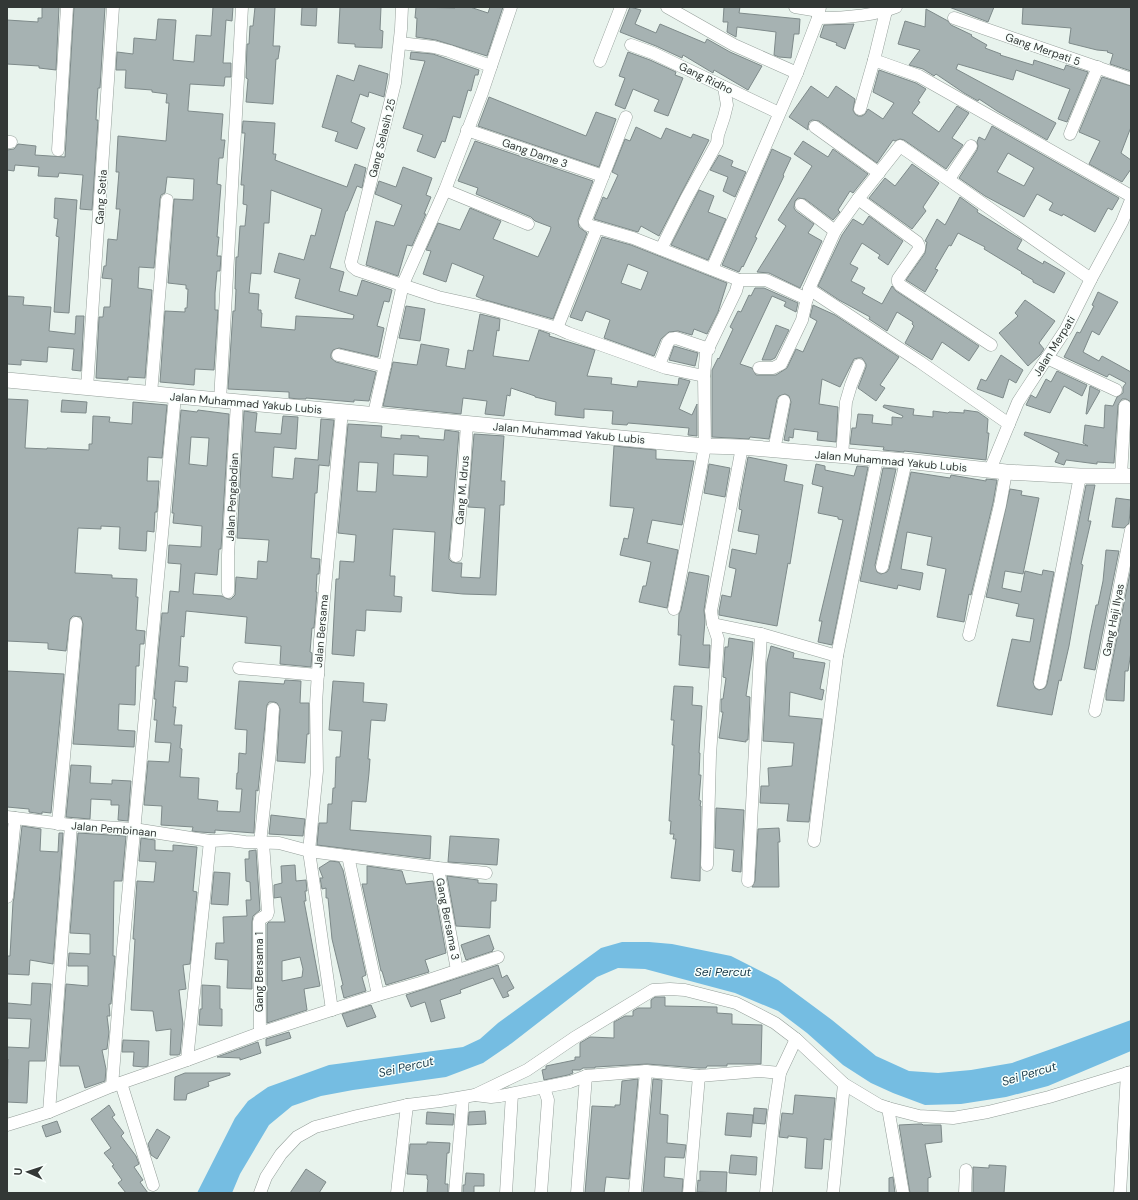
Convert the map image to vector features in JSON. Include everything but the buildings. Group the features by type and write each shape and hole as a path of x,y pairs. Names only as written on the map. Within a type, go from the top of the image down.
{"main road":[{"name":"Jalan Muhammad Yakub Lubis","path":"7,380 705,446 742,447 906,461 1006,472 1080,476 1126,476"}],"street":[{"path":"58,150 67,7"},
{"name":"Gang Setia","path":"87,388 110,72 113,7"},
{"path":"220,401 242,7"},
{"name":"Gang Selasih 25","path":"402,7 400,43 395,83 351,262 352,266 357,270 402,286"},
{"path":"374,414 402,286 445,190 491,66 511,7"},
{"path":"600,61 621,7"},
{"path":"667,7 734,45 797,73"},
{"path":"795,7 848,16 891,9 860,109"},
{"path":"712,269 797,73 819,12"},
{"name":"Gang Merpati 5","path":"954,18 1131,79"},
{"path":"400,43 434,47 491,66"},
{"name":"Gang Ridho","path":"631,44 654,53 779,113"},
{"path":"874,60 919,76 1131,196"},
{"path":"1070,134 1098,67"},
{"path":"661,249 686,198 717,144 718,134 727,105 724,87"},
{"path":"626,117 585,222 588,225 633,238 739,280 766,280 808,294 920,362 1009,424"},
{"path":"815,127 879,173"},
{"name":"Gang Dame 3","path":"467,130 603,176"},
{"path":"759,368 773,368 781,364 802,320 808,294 835,231 900,146 1091,279"},
{"path":"949,180 971,146"},
{"path":"445,190 528,224"},
{"path":"151,394 167,200"},
{"path":"858,200 917,242 919,246 919,249 898,279 900,285 991,345"},
{"name":"Jalan Merpati","path":"990,470 1018,402 1066,330 1091,279 1126,224 1131,200"},
{"path":"801,205 835,231"},
{"path":"557,328 597,228"},
{"path":"674,609 705,446 704,376 706,354 736,291 739,280"},
{"path":"402,286 438,297 488,308 557,328 659,365 704,376"},
{"path":"659,365 668,342 671,339 676,338 709,349"},
{"path":"338,355 385,366"},
{"path":"1047,358 1116,390"},
{"path":"842,456 846,402 859,366"},
{"path":"153,1185 116,1084 134,828 175,396"},
{"path":"774,450 784,401"},
{"name":"Jalan Pengabdian","path":"228,592 228,554 237,402"},
{"path":"1125,406 1126,476"},
{"name":"Jalan Bersama","path":"332,1010 310,851 317,770 316,704 318,675 342,411"},
{"name":"Gang M. Idrus","path":"456,556 467,423"},
{"path":"707,865 710,755 718,639 713,624 711,611 742,447"},
{"path":"814,841 837,656 877,459"},
{"path":"882,567 906,461"},
{"path":"969,635 1000,505 1006,472"},
{"path":"1040,683 1080,476"},
{"name":"Gang Haji Ilyas","path":"1095,711 1131,530"},
{"path":"58,824 76,623"},
{"path":"713,624 762,634 837,656"},
{"path":"748,881 762,634"},
{"path":"239,668 318,675"},
{"name":"Gang Bersama 1","path":"260,1033 259,922 260,919 267,915 268,912 261,843 273,709"},
{"path":"7,897 11,818"},
{"name":"Jalan Pembinaan","path":"11,818 58,824 134,828 210,841 230,840 279,843 310,851 486,873"},
{"path":"49,1112 71,825"},
{"path":"187,1060 210,841"},
{"path":"348,856 378,995"},
{"name":"Gang Bersama 3","path":"438,868 457,970"},
{"path":"7,1125 49,1112 116,1084 260,1033 498,957"},
{"path":"260,1193 266,1177 278,1160 297,1137 314,1127 407,1105 463,1098 475,1095 528,1070 574,1038 653,990 670,989 685,990 736,1003 775,1023 796,1039 844,1084 879,1105 919,1116 953,1118 988,1112 1049,1097 1129,1073 1120,1193"},
{"path":"766,1193 774,1113 780,1072 796,1039"},
{"path":"475,1095 491,1097 544,1088 570,1082 586,1076 646,1071 699,1076 759,1071 780,1072"},
{"path":"635,1193 646,1071"},
{"path":"576,1193 586,1076"},
{"path":"689,1193 699,1076"},
{"path":"833,1193 844,1084"},
{"path":"541,1193 548,1100 544,1088"},
{"path":"506,1193 512,1094"},
{"path":"455,1193 463,1098"},
{"path":"397,1193 407,1105"},
{"path":"888,1108 903,1193"},
{"path":"965,1193 966,1170"}],"water":[{"name":"Sei Percut","path":"622,942 672,944 731,956 778,980 832,1020 876,1056 909,1071 938,1073 971,1070 1012,1063 1131,1020 1131,1051 1048,1086 1006,1097 961,1104 925,1105 871,1083 843,1065 807,1033 778,1011 735,993 645,969 618,968 597,977 512,1043 483,1063 446,1077 321,1096 292,1106 269,1125 240,1174 232,1193 197,1193 235,1118 248,1101 268,1087 329,1065 463,1047 480,1039 498,1023 601,948"}]}
